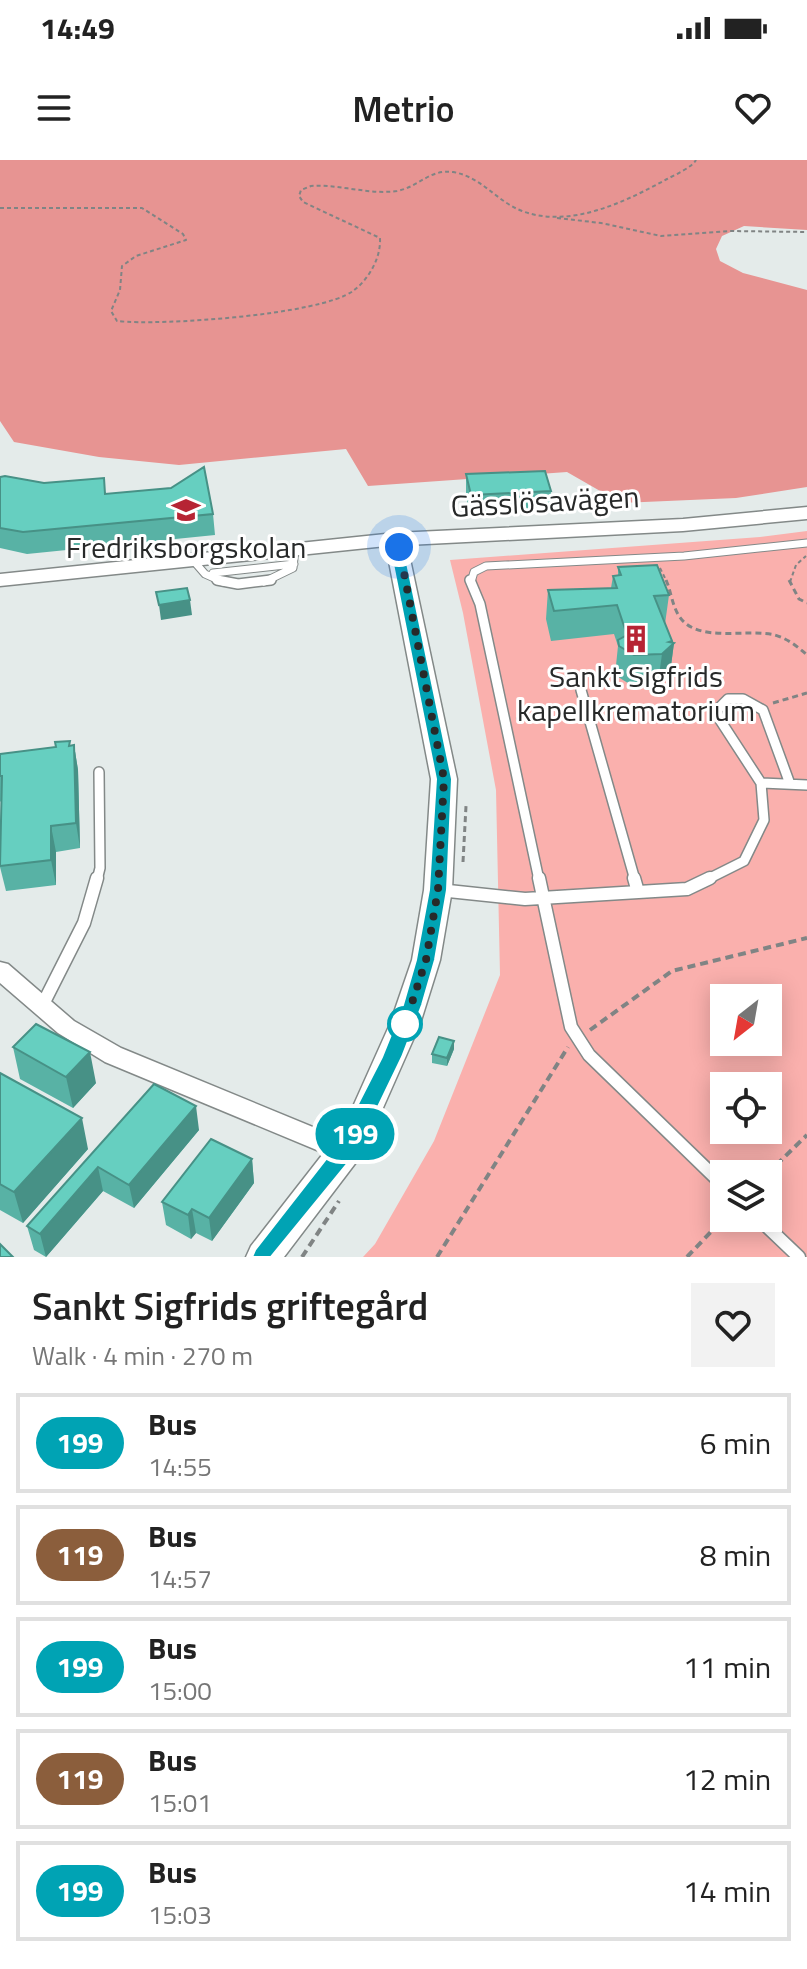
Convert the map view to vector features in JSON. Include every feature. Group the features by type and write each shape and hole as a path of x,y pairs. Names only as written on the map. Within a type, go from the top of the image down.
{"street":[{"name":"Gässlösavägen","path":"0,580 295,556 395,539 683,525 807,513"},
{"path":"263,1257 345,1151 382,1079 413,1005 426,960 438,890 444,779 395,539"},
{"path":"0,970 66,1027 113,1055 345,1151"}],"lane":[{"path":"710,1173 617,1083 577,1040 571,1027 480,604 470,579 479,568 499,565 651,558 807,543"},
{"path":"198,566 236,583 263,583 283,576 295,556"},
{"path":"581,690 638,892"},
{"path":"438,890 544,898 687,889 744,861 764,820 761,783 734,747 717,710 728,699 743,699 763,710 790,784"},
{"path":"41,1008 84,923 100,868 99,772"},
{"path":"761,783 807,785"},
{"path":"773,1232 799,1257"}],"path":[{"path":"553,218 596,209 643,192 696,160"},
{"path":"0,208 142,208 183,234 186,240 179,245 137,257 122,266 120,290 111,311 117,321 137,324 218,319 351,294 361,285 378,256 382,247 380,238 303,202 299,196 301,190 311,186 391,190 408,188 424,175 435,171 452,172 491,187 516,209 532,216 601,223 661,236 774,230 807,232"},
{"path":"807,555 796,565 789,579 799,599 807,603"},
{"path":"651,558 667,577 679,617 686,623 708,631 775,635 795,643 807,655"},
{"path":"758,706 795,699 807,693"},
{"path":"504,720 588,714"},
{"path":"781,1160 807,1135"},
{"path":"687,1257 711,1232"}],"shaded area":[{"path":"0,160 807,160 807,230 744,226 722,236 716,249 720,261 743,273 807,290 807,487 736,498 621,503 567,472 368,486 346,449 179,465 99,457 14,442 0,421"},
{"path":"807,531 807,1257 363,1257 375,1244 434,1141 500,975 496,790 450,560"}],"building":[{"path":"204,467 213,514 23,532 0,528 0,477 44,483 104,478 105,494 171,488"},
{"path":"545,471 551,491 471,495 466,474"},
{"path":"657,565 669,595 654,596 672,641 669,642 674,643 662,654 634,655 619,646 618,640 627,635 617,605 554,611 548,590 617,588 613,576 621,575 618,567"},
{"path":"187,588 190,600 159,605 156,592"},
{"path":"70,741 69,746 74,745 76,823 51,826 51,860 0,866 0,754 56,747 55,742"},
{"path":"36,1024 90,1052 66,1077 13,1047"},
{"path":"439,1037 454,1041 447,1058 432,1054"},
{"path":"0,1073 82,1118 14,1192 0,1184"},
{"path":"154,1084 196,1106 129,1185 98,1167 40,1234 27,1226"},
{"path":"211,1139 252,1159 209,1218 192,1209 188,1215 162,1202"},
{"path":"0,1244 13,1257 0,1257"}],"bus line":[{"name":"199","path":"263,1257 345,1151 364,1117 413,1005 426,960 438,890 444,779 412,610 395,539"}],"place":[{"name":"Fredriksborgskolan","path":"186,510"},
{"name":"Sankt Sigfrids kapellkrematorium","path":"636,639"}],"route":[{"path":"399,547 444,779 438,890 426,960 405,1024"}]}
